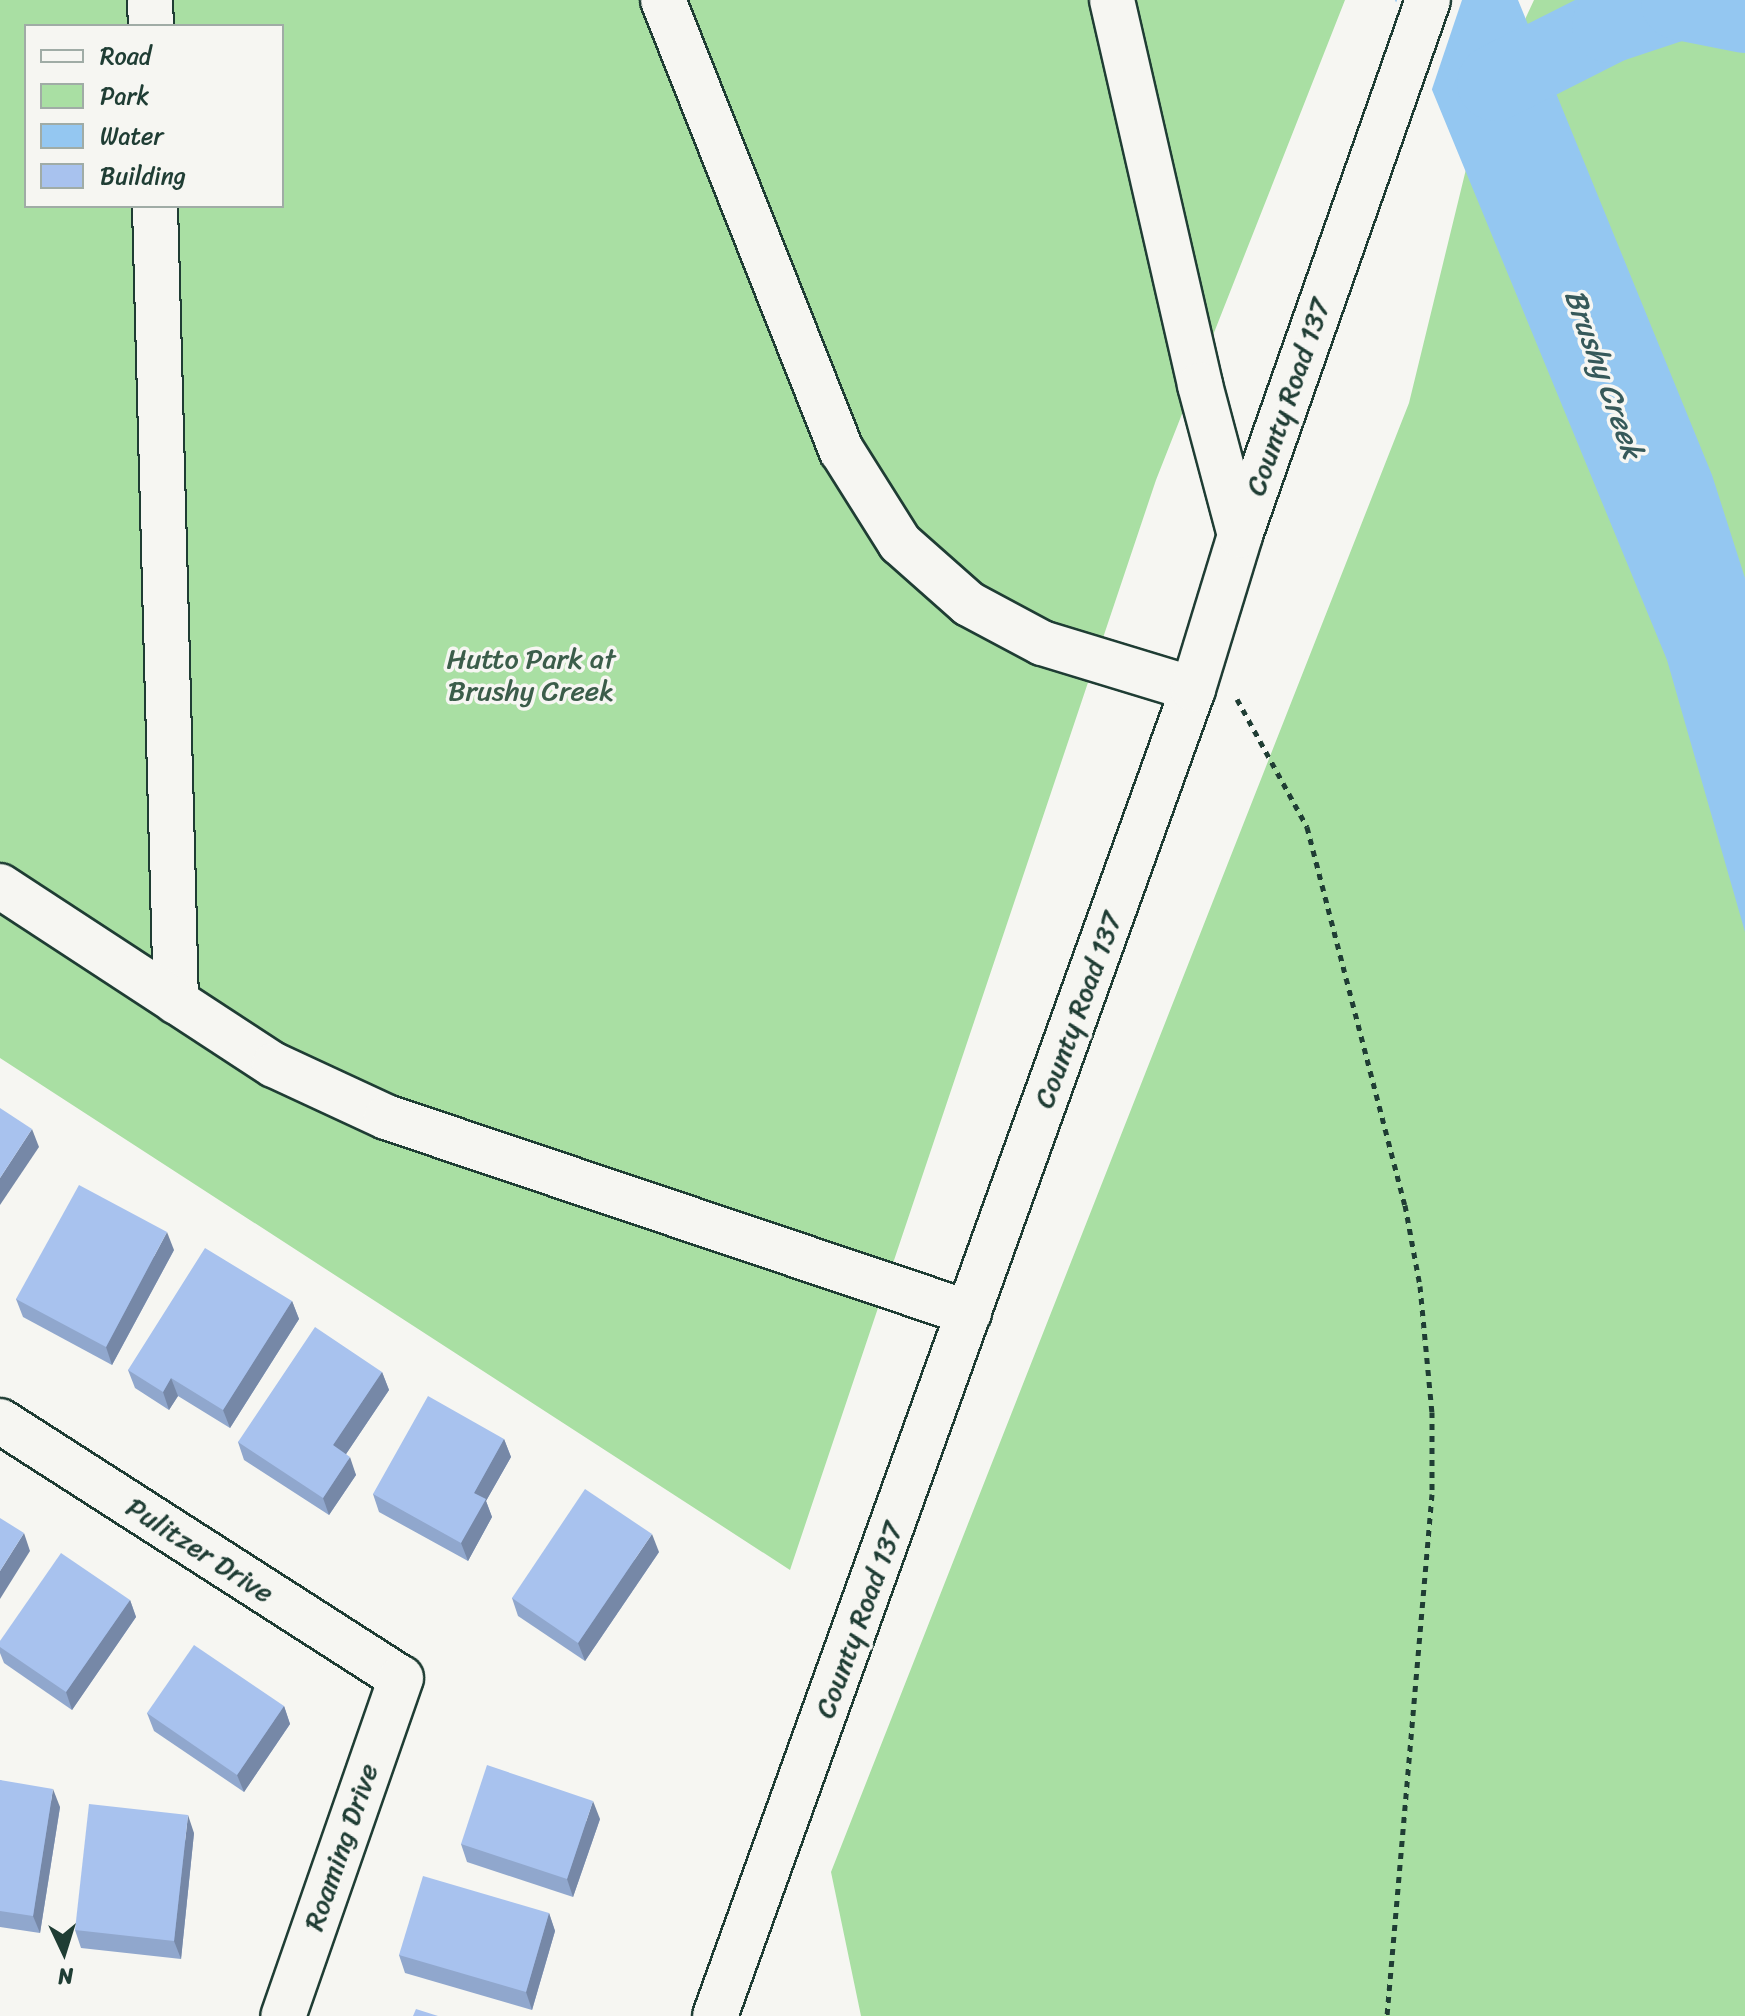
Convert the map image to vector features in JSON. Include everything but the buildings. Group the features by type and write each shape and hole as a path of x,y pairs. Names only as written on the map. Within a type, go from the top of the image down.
{"street":[{"path":"150,0 151,24"},
{"path":"663,0 842,451 900,543 969,604 1042,643 1193,689"},
{"path":"1112,0 1200,385 1240,535"},
{"name":"County Road 137","path":"715,2016 1193,689 1240,535 1428,0"},
{"path":"155,208 176,1002"},
{"path":"0,886 274,1065 386,1117 969,1313"},
{"name":"Pulitzer Drive","path":"0,1421 401,1678"},
{"name":"Roaming Drive","path":"283,2016 401,1678"}],"path":[{"path":"1208,646 1307,827 1405,1205 1420,1286 1432,1412 1432,1494 1387,2016"}],"green space":[{"name":"Hutto Park at Brushy Creek","path":"0,0 1345,0 1156,480 790,1570 0,1058"},
{"path":"1534,0 1745,0 1745,2016 861,2016 831,1872 1409,403 1478,120"}],"water":[{"name":"Brushy Creek","path":"1395,0 1518,0 1712,475 1745,578 1745,932 1667,660"}],"pier":[{"path":"1397,0 1462,0 1430,95 1394,8"}],"waterway":[{"path":"1495,83 1610,25 1679,2 1745,15"}]}
